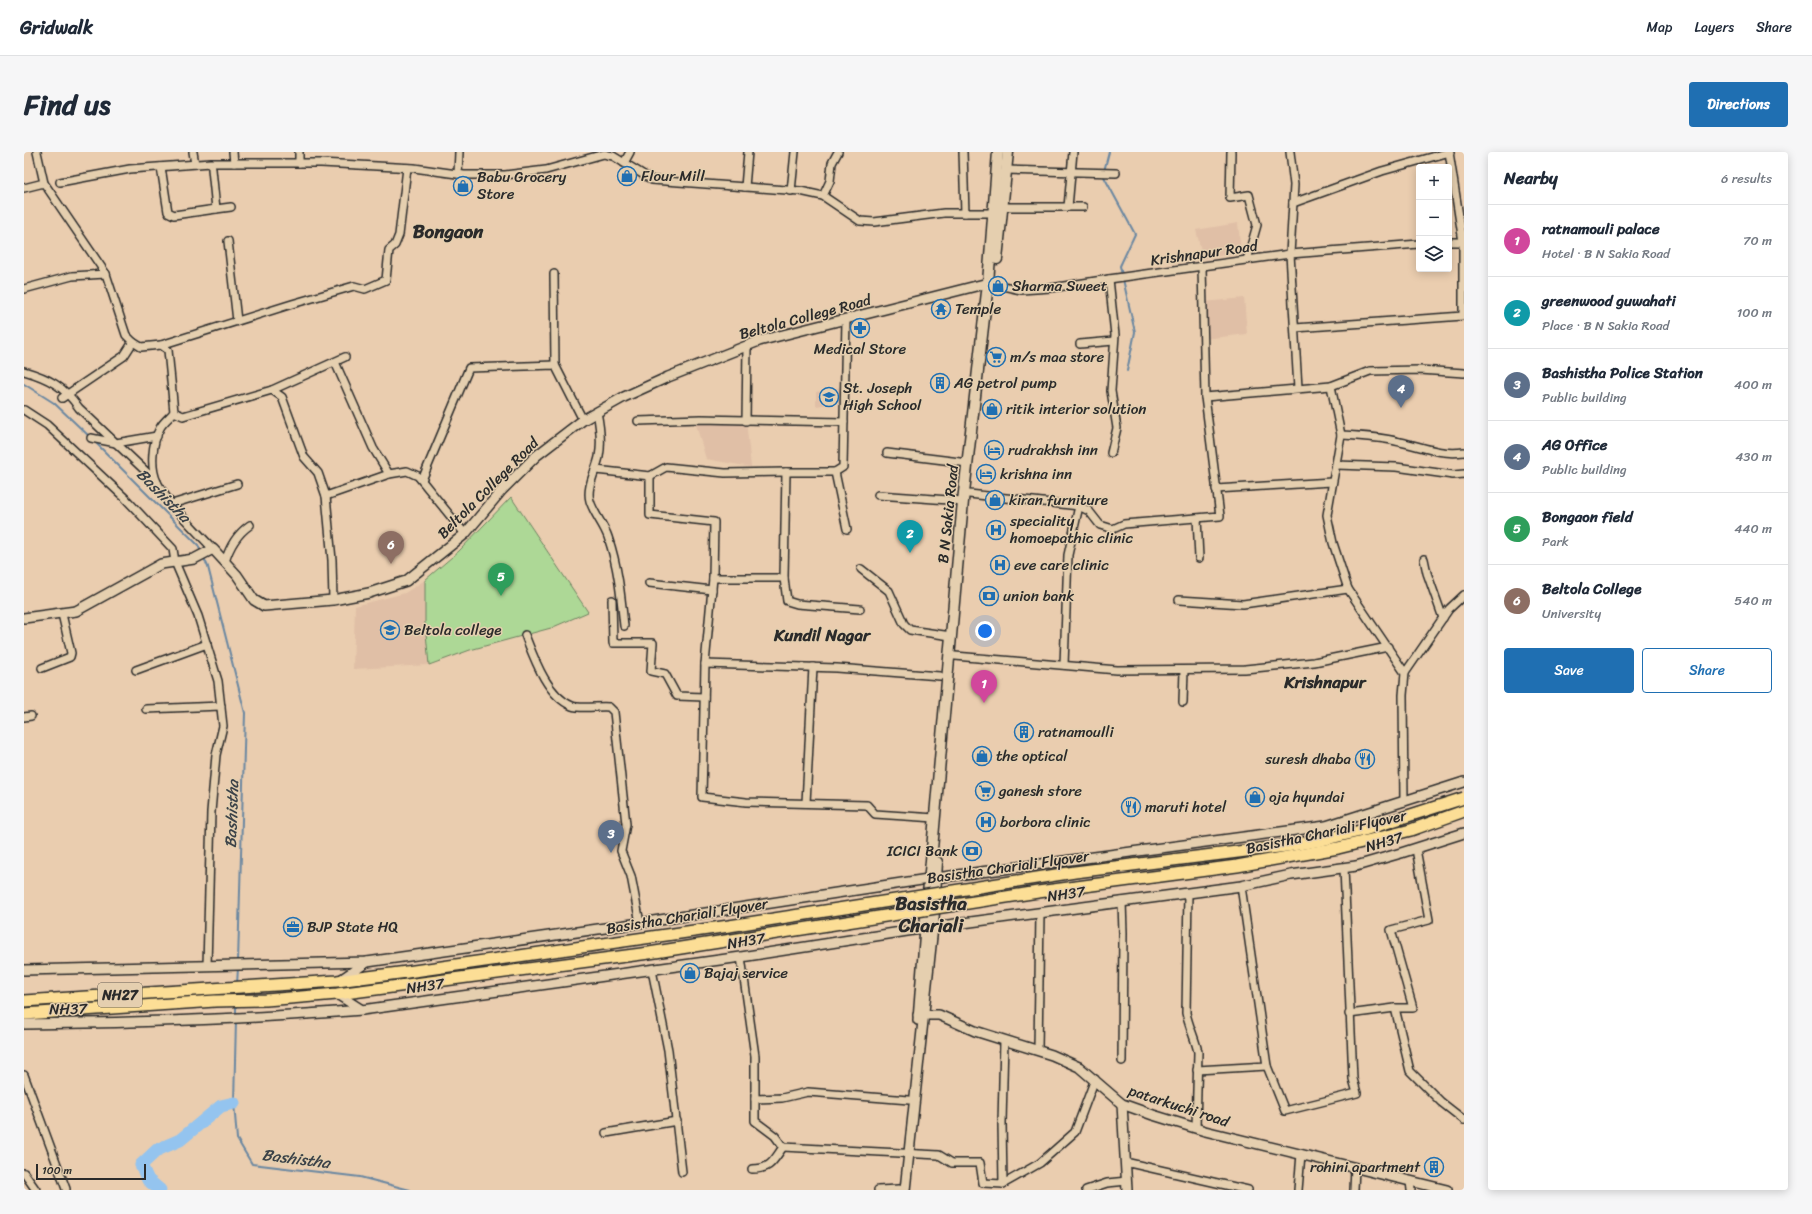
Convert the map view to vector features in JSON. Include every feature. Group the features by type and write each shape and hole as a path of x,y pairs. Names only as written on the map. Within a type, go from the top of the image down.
{"highway":[{"name":"Basistha Chariali Flyover","path":"338,981 730,926 1067,873 1294,844 1364,830 1464,798"},
{"name":"Basistha Chariali Flyover","path":"337,994 649,953 958,904 1259,862 1338,848 1410,830 1464,811"},
{"name":"NH27","path":"24,1001 338,981"},
{"name":"NH27","path":"24,1014 215,1001 266,1000 337,994"}],"main road":[{"name":"B N Sakia Road","path":"998,152 999,211"},
{"name":"B N Sakia Road","path":"932,878 935,818 951,636 999,211 1008,152"},
{"name":"B N Sakia Road","path":"932,878 955,656 968,463 991,284"},
{"path":"929,927 932,878"}],"street":[{"path":"37,152 44,183 106,274 126,335 141,347 161,345 354,286 365,289 386,280 389,250 395,245 399,235 407,168"},
{"path":"193,152 194,164"},
{"path":"233,152 234,163"},
{"path":"299,152 299,162"},
{"path":"458,152 458,174"},
{"path":"624,163 630,152"},
{"path":"745,187 748,152"},
{"path":"791,191 795,152"},
{"path":"823,196 830,181 832,163 838,152"},
{"path":"963,152 965,213"},
{"path":"1068,207 1072,152"},
{"path":"1230,152 1230,198 1249,195 1257,226 1246,260"},
{"path":"1290,152 1294,185 1290,254 1298,388"},
{"path":"1293,204 1382,171 1450,152 1464,242 1463,316 1295,328"},
{"path":"60,182 130,169 243,162 299,162 407,168 458,174 505,174 546,170 597,154 604,154 613,156 652,180 791,191 823,196 860,221 874,222 944,213 1083,206"},
{"path":"161,167 168,212 174,214 230,207"},
{"path":"212,169 216,209"},
{"path":"1006,170 1116,173"},
{"path":"24,188 44,183"},
{"path":"228,241 237,321"},
{"path":"1452,242 1464,242"},
{"name":"Krishnapur Road","path":"991,284 1020,290 1052,288 1290,254 1416,244"},
{"path":"878,495 966,498 1079,506 1089,511 1100,524 1113,529 1124,524 1220,516 1205,397 1202,267"},
{"path":"24,289 72,276 106,274"},
{"path":"554,274 555,365 583,420"},
{"path":"1109,279 1113,301 1114,341 1111,391 1117,428 1112,453"},
{"name":"Beltola College Road","path":"210,551 225,562 237,575 254,600 264,606 333,600 368,593 406,581 465,534 502,490 536,456 583,420 624,397 668,377 759,341 991,284"},
{"path":"596,470 650,476 666,467 725,473 835,472 844,467 846,319"},
{"path":"1080,344 1114,341"},
{"path":"62,398 124,356 133,342"},
{"path":"157,482 154,469 153,451 160,427 174,412 168,350 161,345"},
{"path":"746,421 747,346"},
{"path":"174,412 183,416 272,390 345,357"},
{"path":"335,362 374,448 389,474"},
{"path":"422,480 469,368 555,365"},
{"path":"24,370 44,376 69,393 79,408 157,482 172,504 210,551 194,559 161,564 76,611 24,618"},
{"path":"1205,397 1331,386 1370,371 1420,370 1464,373"},
{"path":"1331,386 1341,435 1327,515 1333,543 1348,589 1405,673"},
{"path":"272,390 282,397 304,457 318,473 326,496 332,560 333,600"},
{"path":"24,410 47,425 124,498 173,549 175,562 198,616 218,681 223,726 216,755 211,812 207,966"},
{"path":"597,412 601,431 599,455 590,489 590,501 608,536 615,561 624,626"},
{"path":"638,421 701,419 844,422"},
{"path":"1341,435 1375,437 1449,454 1464,452"},
{"path":"91,438 116,442 157,436"},
{"path":"887,453 968,463"},
{"path":"1336,465 1396,467 1453,475 1464,474"},
{"path":"326,496 389,474 407,471 418,476 422,480 465,534"},
{"path":"786,472 784,578 787,601 797,604 860,609"},
{"path":"835,472 847,529"},
{"path":"650,476 650,515 714,522 713,578 705,664 702,797 746,802 867,805 875,814 935,818"},
{"path":"1216,489 1332,482"},
{"path":"172,504 237,484"},
{"path":"1064,665 1068,555 1079,506"},
{"path":"1197,518 1199,558"},
{"path":"225,562 233,543 250,525"},
{"path":"1424,559 1427,573 1443,618"},
{"path":"861,569 889,591 904,624 910,630 951,636"},
{"path":"713,578 784,578"},
{"path":"648,583 712,590"},
{"path":"1180,600 1243,604 1348,589"},
{"path":"1404,802 1403,694 1405,673 1449,610 1464,595"},
{"path":"612,600 613,643 653,642 652,671 665,674 677,696 704,697"},
{"path":"42,668 70,657 71,653 62,614"},
{"path":"525,635 536,665 552,692 572,706 610,707 614,712 626,824 621,851 631,876 640,923"},
{"path":"136,670 207,644"},
{"path":"955,656 1117,670 1245,669 1314,662 1388,647"},
{"path":"705,664 813,667 940,676"},
{"path":"806,803 813,667"},
{"path":"1183,702 1184,670"},
{"path":"146,709 221,706"},
{"path":"24,970 367,962 640,923 932,878 1326,826 1464,782"},
{"name":"NH37","path":"24,1024 151,1022 362,1010 741,957 929,927 1241,886 1291,875 1344,868 1416,849 1464,832"},
{"path":"1349,1014 1395,1008 1413,1008 1391,930 1429,920 1416,849"},
{"path":"1241,886 1267,1066 1285,1111 1357,1093 1353,1079 1349,1014 1344,868"},
{"path":"1188,893 1186,1013 1190,1029 1197,1046 1196,1128"},
{"path":"1122,901 1122,1061"},
{"path":"1038,1050 1040,913"},
{"path":"878,1190 901,1190 921,1015 929,927"},
{"path":"741,957 755,1056 755,1121 775,1136 783,1147"},
{"path":"338,981 367,962"},
{"path":"652,970 668,1050 682,1172"},
{"path":"337,994 362,1010"},
{"path":"1395,1008 1410,1072 1441,1102 1464,1120"},
{"path":"906,1154 909,1100 921,1015"},
{"name":"patarkuchi road","path":"921,1015 939,1015 975,1031 1038,1050 1079,1067 1095,1079 1122,1104 1196,1128 1355,1168 1410,1185 1447,1190"},
{"path":"1003,1184 1002,1122 1004,1040"},
{"path":"1197,1070 1267,1066"},
{"path":"24,1075 66,1189"},
{"path":"783,1147 939,1156 952,1163 980,1163 983,1183 1003,1184 1040,1163 1075,1132 1095,1079"},
{"path":"755,1099 782,1098 808,1092 909,1100"},
{"path":"1086,1190 1107,1183 1127,1186 1122,1104"},
{"path":"606,1133 677,1121"},
{"path":"752,1169 764,1169 769,1166 783,1147"},
{"path":"1298,1190 1302,1154"},
{"path":"1125,1162 1248,1190"},
{"path":"1354,1190 1355,1168"},
{"path":"24,1173 36,1190"}],"shaded area":[{"path":"1238,223 1241,252 1203,259 1196,230"},
{"path":"1244,298 1247,334 1204,339 1205,302"},
{"name":"St. Joseph High School","path":"841,387 842,402 816,406 816,392"},
{"path":"694,418 746,421 751,467 706,459"},
{"name":"Beltola college","path":"425,580 425,623 429,665 353,669 355,606 405,593"}],"green space":[{"path":"511,497 588,612 551,628 470,650 429,665 425,623 425,580 459,551"}],"waterway":[{"path":"1109,152 1103,175 1135,234 1120,266 1135,332 1127,371"},
{"name":"Bashistha","path":"24,384 54,403 90,437"},
{"name":"Bashistha","path":"95,442 198,545 201,552"},
{"name":"Bashistha","path":"204,558 208,567 245,713 238,962"},
{"name":"Bashistha","path":"237,984 238,968"},
{"name":"Bashistha","path":"236,1004 236,1016"},
{"name":"Bashistha","path":"236,1020 234,1103 237,1139 252,1164 360,1177 410,1190"},
{"path":"160,1190 148,1180 141,1165 157,1150 180,1140 221,1106 234,1103"}],"place":[{"name":"Flour Mill","path":"627,176"},
{"name":"Babu Grocery Store","path":"463,186"},
{"name":"Sharma Sweet","path":"998,286"},
{"name":"Temple","path":"941,309"},
{"name":"Medical Store","path":"860,328"},
{"name":"m/s maa store","path":"996,357"},
{"name":"AG petrol pump","path":"940,383"},
{"name":"St. Joseph High School","path":"829,397"},
{"name":"AG Office","path":"1401,408"},
{"name":"ritik interior solution","path":"992,409"},
{"name":"rudrakhsh inn","path":"994,450"},
{"name":"krishna inn","path":"986,474"},
{"name":"kiran furniture","path":"995,500"},
{"name":"speciality homoepathic clinic","path":"996,530"},
{"name":"greenwood guwahati","path":"910,553"},
{"name":"Beltola College","path":"391,564"},
{"name":"eve care clinic","path":"1000,565"},
{"name":"Bongaon field","path":"501,596"},
{"name":"union bank","path":"989,596"},
{"name":"Beltola college","path":"390,630"},
{"name":"ratnamouli palace","path":"984,703"},
{"name":"ratnamoulli","path":"1024,732"},
{"name":"the optical","path":"982,756"},
{"name":"suresh dhaba","path":"1365,759"},
{"name":"ganesh store","path":"985,791"},
{"name":"oja hyundai","path":"1255,797"},
{"name":"maruti hotel","path":"1131,807"},
{"name":"borbora clinic","path":"986,822"},
{"name":"ICICI Bank","path":"972,851"},
{"name":"Bashistha Police Station","path":"611,853"},
{"name":"BJP State HQ","path":"293,927"},
{"name":"Bajaj service","path":"690,973"},
{"name":"rohini apartment","path":"1434,1167"}],"district":[{"name":"Bongaon","path":"448,231"},
{"name":"Kundil Nagar","path":"822,635"},
{"name":"Krishnapur","path":"1325,682"},
{"name":"Basistha Chariali","path":"931,914"}]}
